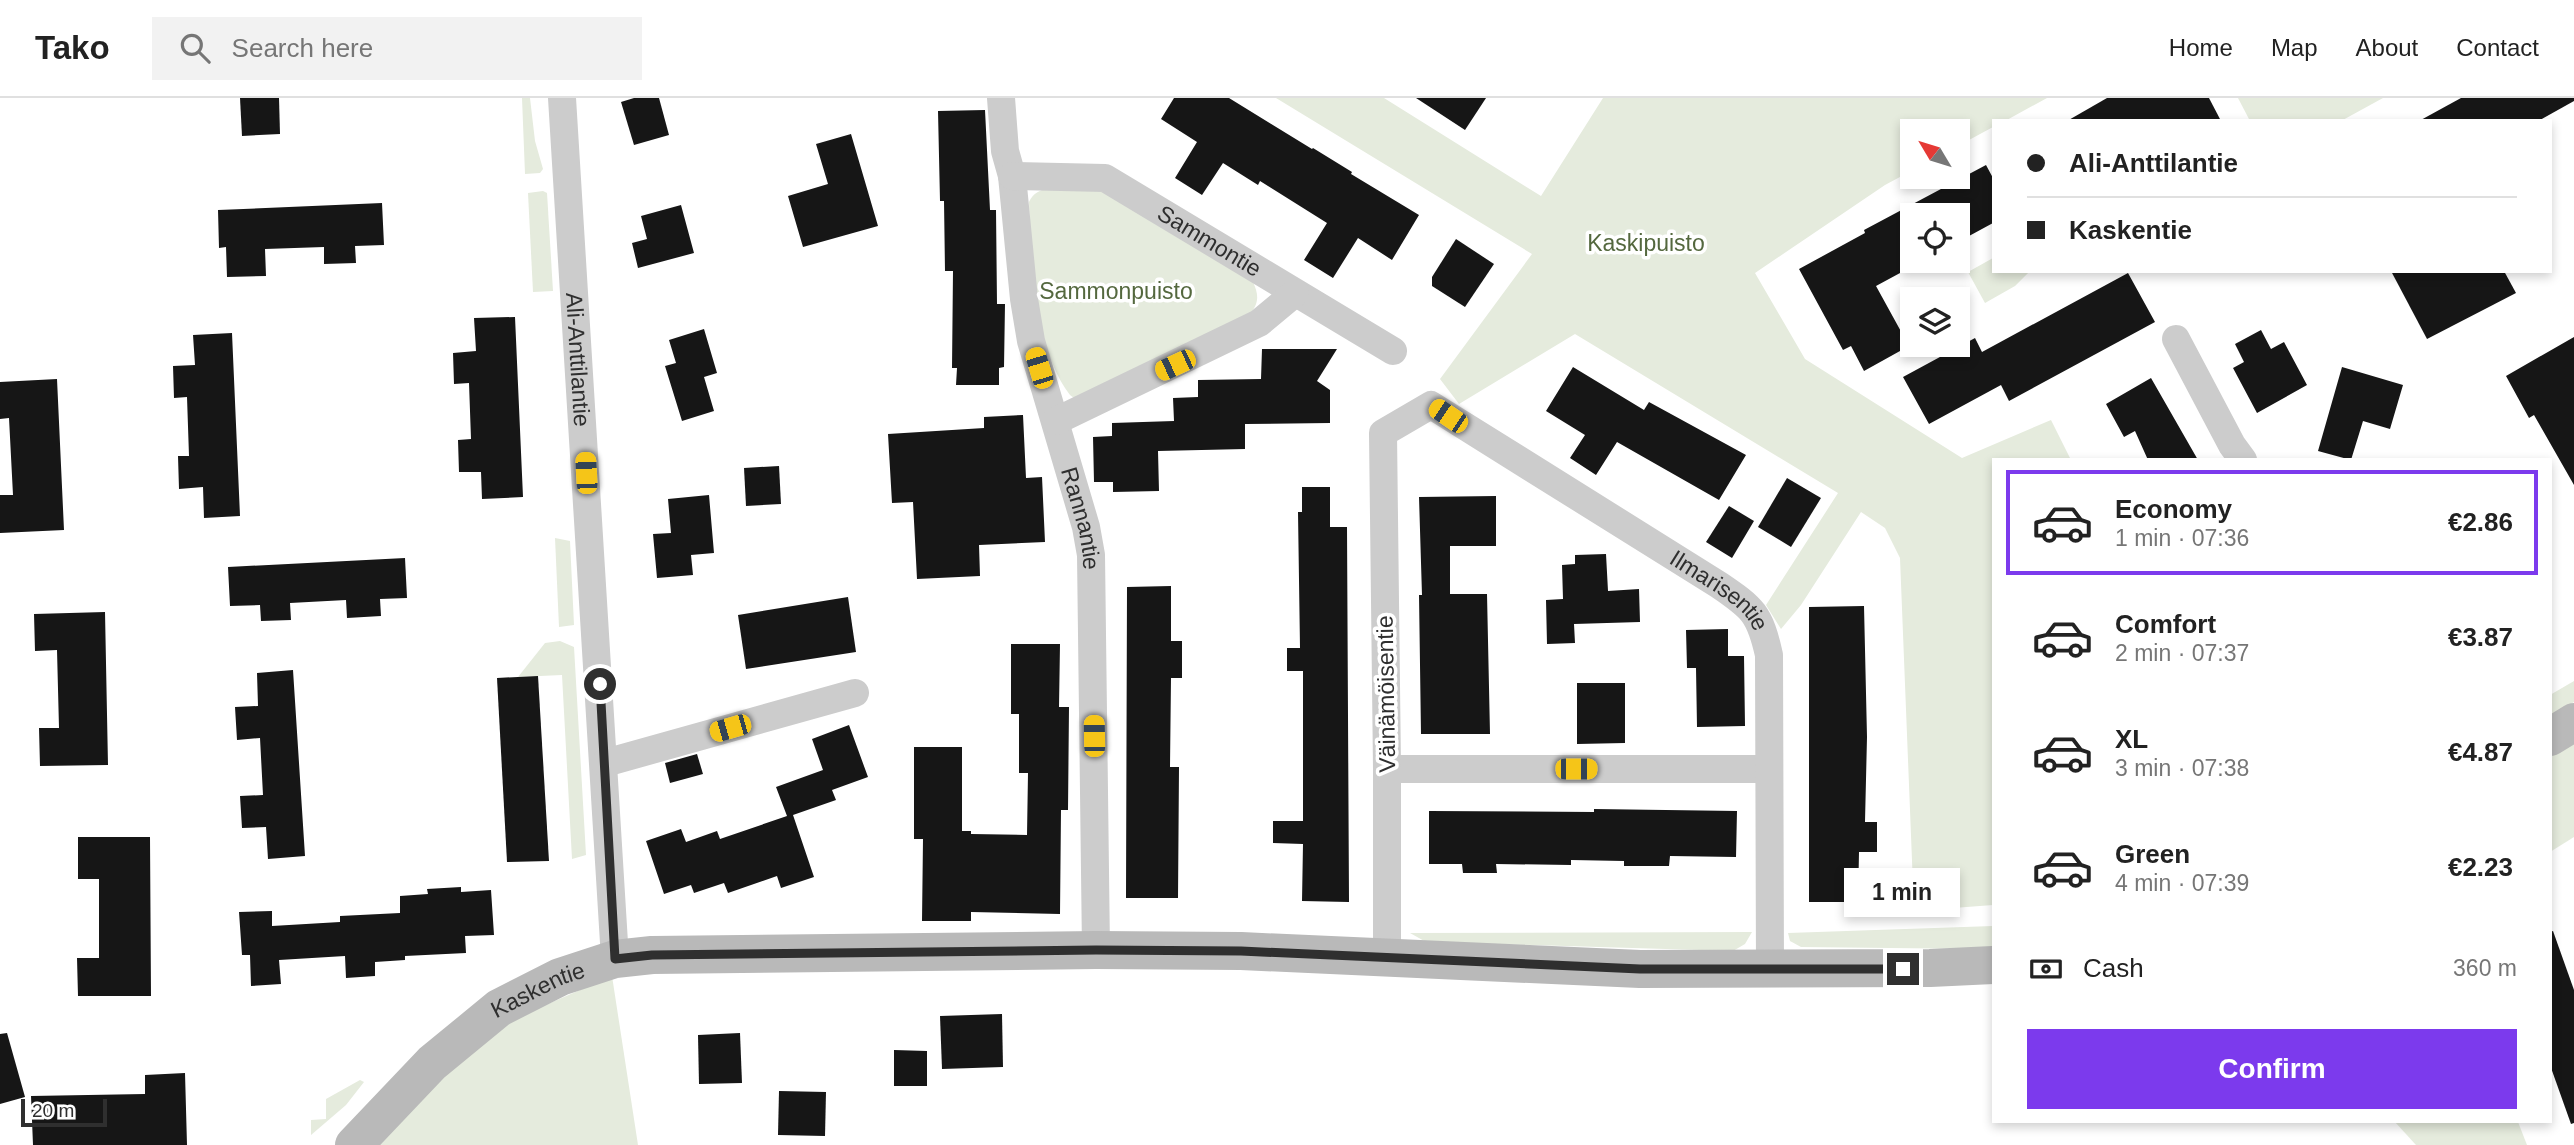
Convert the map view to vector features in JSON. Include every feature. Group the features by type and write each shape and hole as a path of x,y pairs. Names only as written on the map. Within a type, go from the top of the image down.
{"street":[{"name":"Ali-Anttilantie","path":"562,98 615,959"},
{"name":"Rannantie","path":"1000,98 1005,151 1012,176 1029,331 1086,527 1091,555 1096,950"},
{"name":"Sammontie","path":"1012,176 1105,178 1393,351"},
{"path":"1056,421 1259,323 1295,293"},
{"path":"2176,339 2232,444 2242,458"},
{"name":"Ilmarisentie","path":"1382,433 1431,405 1745,603 1763,626 1769,655 1770,970"},
{"name":"Väinämöisentie","path":"1382,433 1388,769 1387,956"},
{"path":"605,763 855,693"},
{"path":"2552,736 2574,722"},
{"path":"1388,769 1769,769"},
{"name":"Kaskentie","path":"354,1145 432,1063 499,1008 560,977 615,959 652,955 1096,950 1387,956 1640,969 1770,970 1992,965"}],"green space":[{"path":"522,98 530,98 535,141 543,169 540,173 525,174"},
{"name":"Kaskipuisto","path":"1276,98 1384,98 1541,196 1603,98 2047,98 2009,119 1992,119 1992,128 1970,139 1970,119 1900,119 1900,177 1755,273 1805,359 1962,458 2051,420 2070,458 1992,458 1992,905 1914,911 1900,558 1885,528 1861,512 1801,605 1781,629 1766,605 1838,493 1575,334 1459,404 1440,379 1532,254"},
{"path":"2238,98 2383,98 2345,119 2249,119"},
{"name":"Sammonpuisto","path":"1078,187 1106,192 1253,282 1257,299 1253,310 1250,314 1074,398 1058,376 1042,329 1033,276 1029,202 1043,190"},
{"path":"528,193 547,193 553,291 533,292"},
{"path":"1992,259 1992,273 2028,273 2015,286 1985,303 1969,273 1970,271"},
{"path":"555,538 570,541 574,625 559,627"},
{"path":"560,641 574,647 586,855 572,859 562,675 518,677 545,643"},
{"path":"2574,681 2574,702 2552,716 2552,694"},
{"path":"2574,742 2574,837 2552,851 2552,756"},
{"path":"1992,926 1992,947 1801,947 1790,941 1788,933"},
{"path":"1752,932 1745,944 1733,951 1426,942 1410,933"},
{"path":"612,976 638,1145 375,1145 493,1028"},
{"path":"360,1080 364,1082 346,1105 311,1135 311,1120 326,1119 326,1099"},
{"path":"2396,1123 2518,1123 2527,1145 2416,1145"}],"building":[{"path":"240,98 279,98 280,134 242,136"},
{"path":"634,98 659,98 669,135 634,145 621,102"},
{"path":"1174,98 1229,98 1419,215 1392,260 1358,238 1333,278 1304,260 1327,223 1260,181 1258,185 1223,163 1202,195 1175,178 1197,142 1161,119"},
{"path":"1416,98 1486,98 1465,130"},
{"path":"2107,98 2209,98 2220,119 2070,119"},
{"path":"2461,98 2574,98 2574,101 2542,119 2423,119"},
{"path":"985,110 990,210 996,210 997,304 1005,304 1004,367 999,368 999,385 956,385 957,368 952,368 953,271 945,271 938,111"},
{"path":"851,134 878,226 803,247 788,196 828,184 816,144"},
{"path":"1986,165 1992,176 1992,224 1970,235 1970,203 1915,203 1941,189 1970,189 1970,174"},
{"path":"382,203 384,245 355,246 356,263 324,264 324,247 265,249 266,276 227,277 226,247 219,248 218,210"},
{"path":"681,205 694,253 638,268 632,243 647,239 641,216"},
{"path":"1900,211 1900,273 1876,286 1900,330 1900,351 1864,371 1851,346 1843,350 1799,269 1865,233 1864,230"},
{"path":"1456,239 1494,264 1465,307 1432,286 1432,277"},
{"path":"2128,273 2155,322 2009,401 2001,385 1929,424 1903,377 1940,357 1970,357 1970,341 1975,338 1982,352"},
{"path":"2392,273 2505,273 2516,293 2427,339"},
{"path":"515,317 523,497 482,499 481,472 459,472 458,440 471,439 469,383 454,384 453,353 476,351 474,318"},
{"path":"704,329 717,373 704,377 714,411 682,421 665,366 676,363 669,340"},
{"path":"2261,330 2271,349 2284,342 2307,385 2257,413 2233,368 2244,362 2235,344"},
{"path":"232,333 240,516 204,518 203,487 179,489 178,456 189,456 187,397 174,398 173,366 195,365 193,335"},
{"path":"2574,337 2574,485 2534,415 2529,418 2506,376"},
{"path":"1262,349 1337,349 1317,381 1330,390 1330,423 1245,424 1245,449 1158,451 1159,491 1113,492 1113,482 1094,482 1093,437 1112,436 1112,423 1174,421 1173,398 1198,397 1198,380 1261,379"},
{"path":"1573,367 1644,410 1649,402 1746,455 1719,500 1617,442 1596,475 1570,458 1585,435 1546,411"},
{"path":"2342,367 2403,385 2390,429 2363,421 2352,458 2318,451"},
{"path":"2151,378 2197,458 2147,458 2135,431 2124,437 2106,404"},
{"path":"57,379 64,530 0,533 0,495 13,495 9,418 0,419 0,382"},
{"path":"1023,415 1026,478 1042,477 1045,542 979,545 980,576 917,579 913,502 892,503 888,434 984,428 984,417"},
{"path":"779,466 781,504 746,506 744,468"},
{"path":"1787,478 1821,498 1791,547 1758,527"},
{"path":"1302,487 1330,487 1330,527 1347,527 1349,902 1302,901 1303,844 1273,843 1273,821 1303,821 1303,671 1287,671 1287,648 1300,648 1298,512 1302,512"},
{"path":"709,495 714,553 691,555 693,575 657,578 653,534 671,533 668,499"},
{"path":"1496,496 1496,546 1450,546 1450,594 1487,594 1490,734 1421,734 1419,595 1422,595 1419,497"},
{"path":"1729,506 1754,521 1732,558 1706,542"},
{"path":"1606,554 1608,591 1639,589 1640,622 1574,624 1575,643 1547,644 1546,600 1563,599 1562,565 1575,564 1575,555"},
{"path":"405,558 407,598 380,599 381,616 347,618 346,600 290,603 291,620 261,621 260,605 230,606 228,567"},
{"path":"1171,586 1171,641 1182,641 1182,678 1171,678 1170,767 1179,767 1178,898 1126,898 1127,587"},
{"path":"848,597 856,652 746,669 738,615"},
{"path":"1864,606 1867,737 1865,822 1877,822 1877,852 1859,852 1858,902 1809,902 1809,607"},
{"path":"105,612 108,765 40,766 39,728 59,728 57,650 35,651 34,614"},
{"path":"1728,629 1728,656 1744,656 1745,726 1697,727 1696,668 1687,668 1686,630"},
{"path":"1011,644 1060,644 1059,707 1069,707 1068,810 1061,810 1060,914 971,912 971,921 922,921 923,839 914,839 914,747 962,747 962,831 971,831 971,834 1027,835 1028,773 1019,773 1019,714 1011,714"},
{"path":"293,670 305,856 268,859 266,827 242,828 240,796 263,795 260,738 237,740 235,707 258,706 257,673"},
{"path":"538,676 549,861 507,862 497,678"},
{"path":"1577,683 1625,683 1625,743 1577,744"},
{"path":"849,725 868,777 832,790 836,800 793,815 814,877 781,888 777,876 728,893 724,883 694,893 691,885 664,894 646,841 681,829 686,842 717,831 720,839 787,816 776,787 823,770 812,739"},
{"path":"697,754 703,774 670,783 665,763"},
{"path":"1594,809 1737,811 1736,857 1670,856 1669,866 1624,866 1624,861 1571,860 1571,865 1496,864 1497,873 1463,873 1462,864 1429,864 1429,811 1594,812"},
{"path":"78,837 150,837 151,996 78,996 77,958 99,958 99,879 78,879"},
{"path":"461,887 461,892 491,890 494,935 465,936 466,953 405,956 405,960 375,962 375,976 346,978 345,956 279,960 281,984 251,986 250,955 242,955 239,912 272,911 272,926 340,922 340,916 400,913 400,896 428,894 427,889"},
{"path":"2552,931 2574,990 2574,1123 2571,1124 2552,1071"},
{"path":"1002,1014 1003,1067 942,1069 940,1016"},
{"path":"7,1033 25,1097 0,1104 0,1034"},
{"path":"740,1033 742,1083 699,1084 698,1035"},
{"path":"894,1050 927,1051 927,1086 894,1086"},
{"path":"185,1073 187,1145 33,1145 31,1096 145,1094 145,1075"},
{"path":"779,1091 826,1092 825,1136 778,1135"}],"route":[{"path":"600,684 615,959 652,955 1241,951 1640,969 1903,969"}]}
